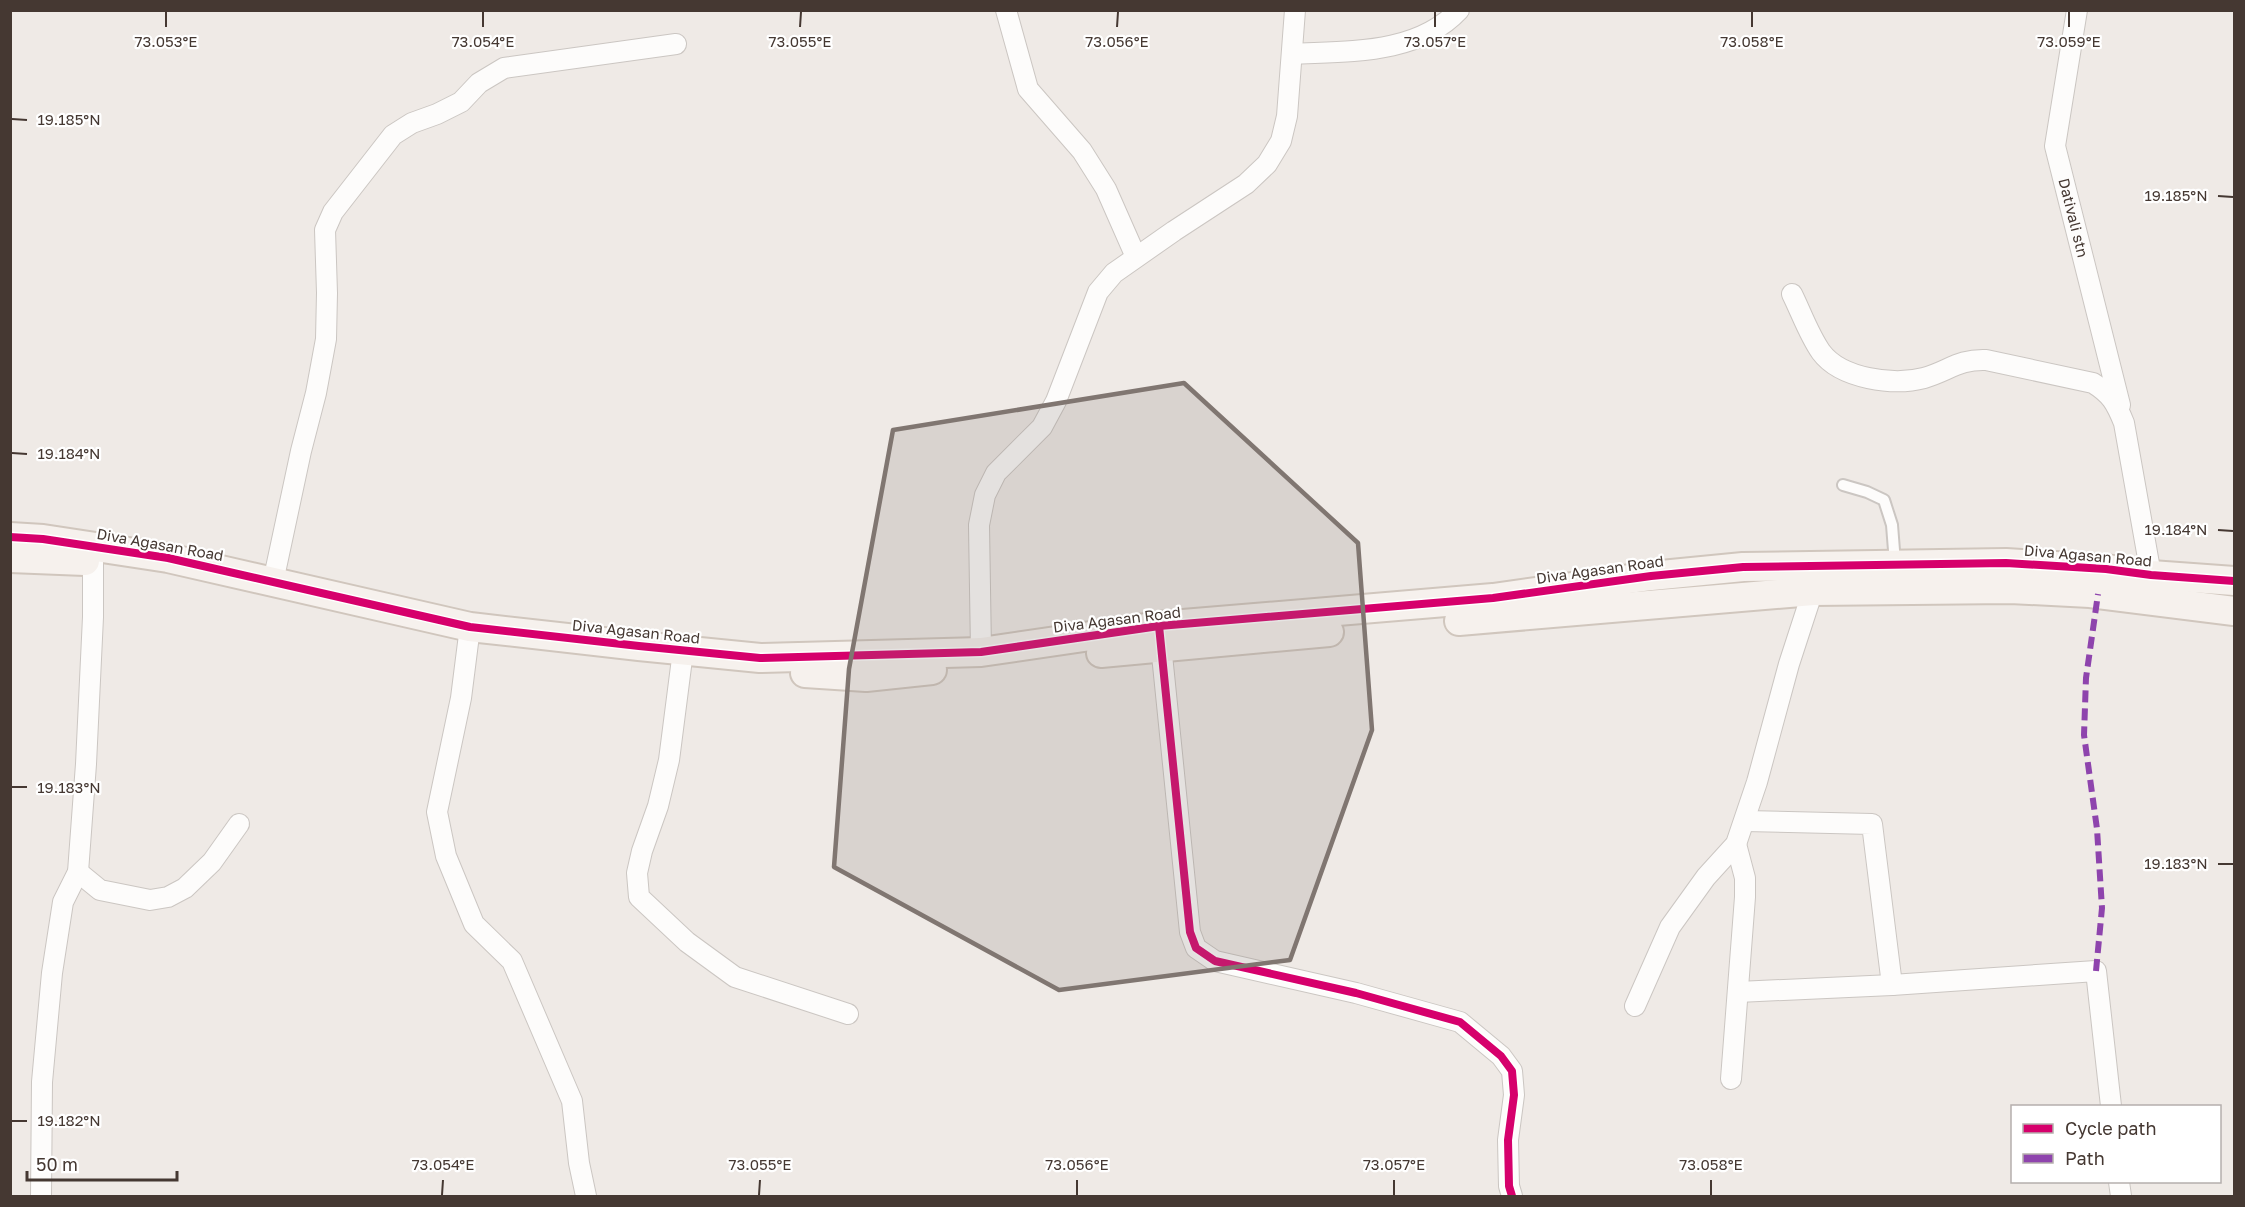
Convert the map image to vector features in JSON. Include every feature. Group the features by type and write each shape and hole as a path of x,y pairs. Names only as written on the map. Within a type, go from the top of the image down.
{"street":[{"path":"1006,10 1028,89 1082,150 1106,189 1136,257"},
{"path":"981,652 979,525 985,495 996,473 1042,427 1056,401 1098,292 1114,273 1246,184 1267,164 1281,141 1287,116 1295,10"},
{"path":"1292,54 1372,50 1415,39 1426,36 1451,19 1459,10"},
{"name":"Dativali stn","path":"2077,10 2055,146 2124,423"},
{"path":"273,582 326,339 325,230 333,212 393,135 412,123 461,102 479,83 504,68 676,44"},
{"path":"1792,294 1822,353 1848,373 1881,380 1912,381 1935,375 1956,363 1986,360 2093,383 2108,392 2118,407 2124,423 2151,575"},
{"name":"Diva Agasan Road","path":"10,537 43,539 93,554 168,558 273,582 469,634 682,658 981,652 1160,637 1493,598 1651,576 1743,567 1895,564 1962,577 2006,563 2095,568 2235,581"},
{"path":"41,1197 42,1082 52,973 63,902 78,872 87,753 93,617 93,554"},
{"path":"10,558 93,554 290,600 469,634 461,698 436,812 446,856 474,924 512,961 572,1101 579,1163 586,1197"},
{"path":"1635,1006 1670,927 1706,877 1736,844 1745,821 1788,664 1821,564"},
{"path":"848,1014 735,977 687,942 639,897 637,873 642,851 658,806 669,760 682,658 866,677 1160,637 1813,591 1962,577 2010,589 2090,593 2235,611"},
{"path":"1160,637 1190,932 1196,948 1215,961 1366,995 1460,1022 1501,1056 1512,1071 1514,1095 1508,1140 1509,1186 1512,1197"},
{"path":"1745,821 1872,824 1892,985"},
{"path":"78,872 100,890 150,900 168,897 184,888 212,862 239,824"},
{"path":"1731,1079 1745,897 1744,878 1736,844"},
{"path":"1738,992 1892,985 2096,971 2111,1105"}],"lane":[{"path":"1843,485 1884,500 1892,525 1895,564"}],"highlighted area":[{"path":"1184,383 1358,543 1372,730 1290,960 1059,990 834,867 849,669 893,430"}],"marked path":[{"path":"2096,971 2102,908 2097,829 2084,735 2086,678 2098,594"}],"cycle path":[{"path":"10,537 43,539 168,558 470,627 760,658 981,652 1159,626 1493,598 1651,576 1743,567 2006,563 2106,569 2234,581"},
{"path":"1159,626 1190,932 1196,948 1215,961 1356,993 1460,1022 1501,1056 1512,1071 1514,1095 1508,1140 1509,1186 1512,1196"}]}
